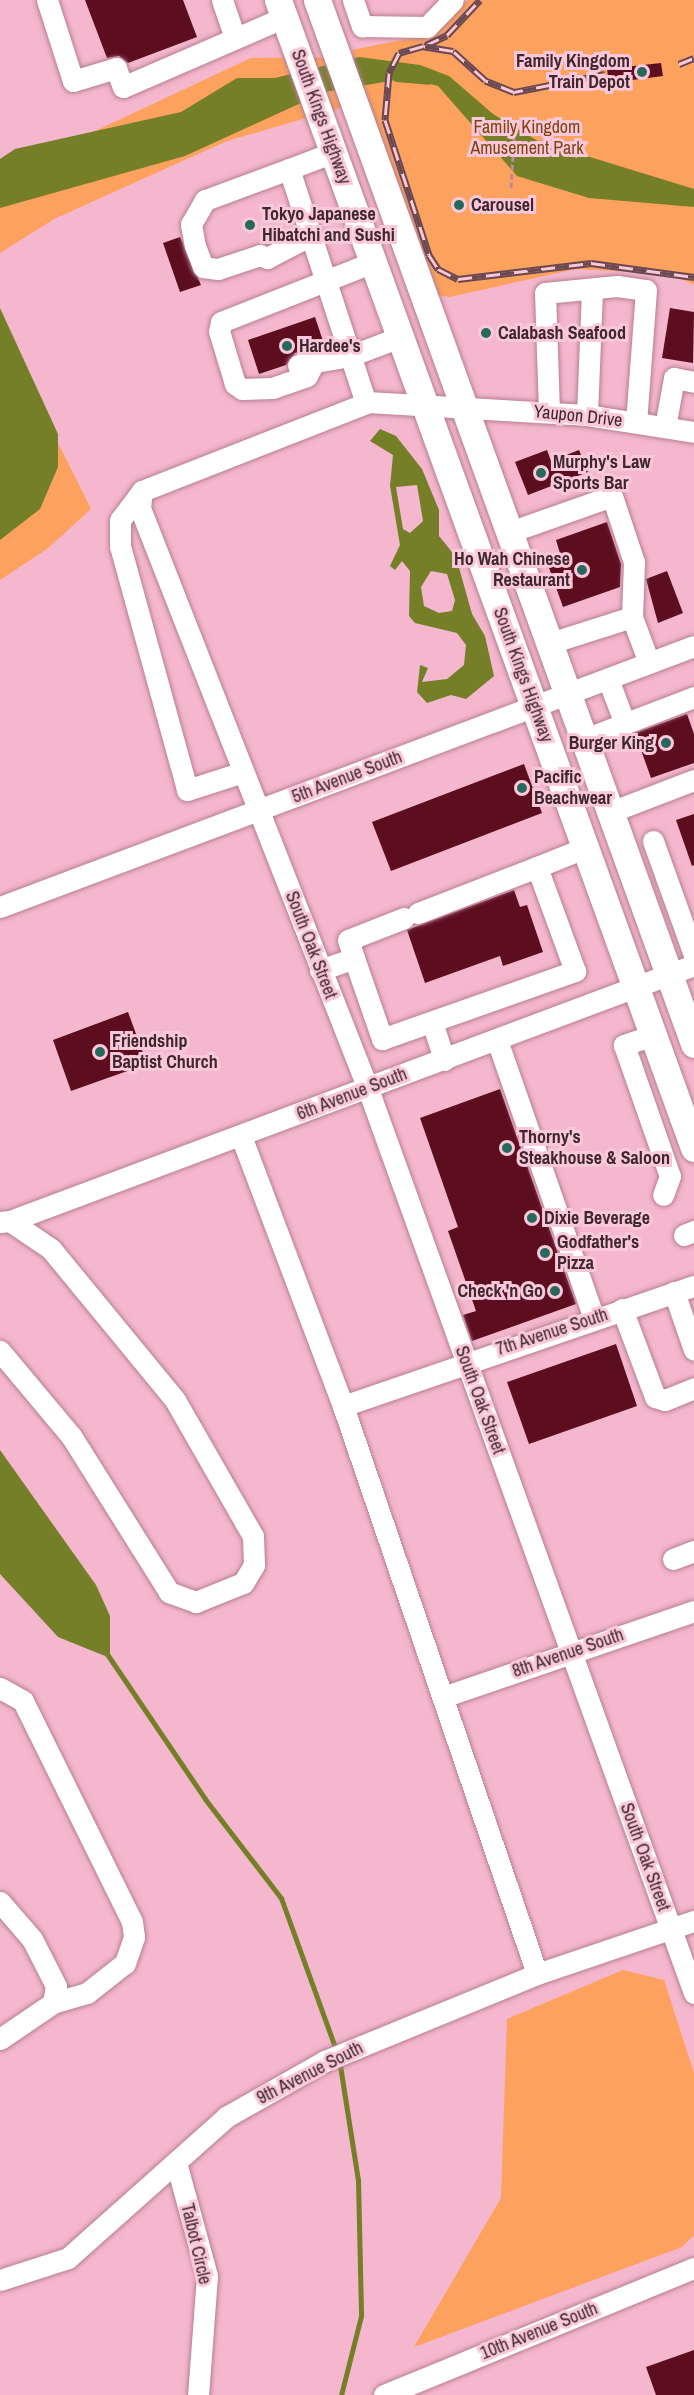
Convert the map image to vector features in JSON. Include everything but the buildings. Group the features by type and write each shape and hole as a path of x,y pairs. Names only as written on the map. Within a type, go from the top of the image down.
{"main road":[{"name":"South Kings Highway","path":"317,0 461,407 694,1044"},
{"name":"South Kings Highway","path":"285,18 694,1148"}],"street":[{"path":"46,0 73,81 116,68 123,87 285,18"},
{"path":"222,0 235,38"},
{"path":"353,0 362,26 427,27 453,0"},
{"path":"281,243 218,269 203,267 191,224 195,210 205,200 289,169 330,143"},
{"path":"281,243 289,169"},
{"path":"243,772 187,790 120,546 120,520 142,490 366,403 326,280 281,243"},
{"path":"373,262 221,322 219,330 235,384 249,390 264,385 273,388 307,376 312,366 351,356 400,337"},
{"path":"586,414 592,289"},
{"path":"549,412 545,293 592,289 646,290 636,422"},
{"path":"665,427 674,378 694,382"},
{"name":"Yaupon Drive","path":"366,403 586,414 694,432"},
{"name":"South Oak Street","path":"142,490 140,508 368,1089 694,1993"},
{"path":"507,533 612,496 634,562 632,617 649,663"},
{"path":"547,644 632,617"},
{"name":"5th Avenue South","path":"0,907 649,663 692,654"},
{"path":"608,678 625,724"},
{"path":"582,740 694,698"},
{"path":"608,813 694,780"},
{"path":"652,841 694,955"},
{"path":"537,867 575,971 382,1039 348,940 584,848"},
{"path":"632,878 663,868"},
{"path":"652,932 683,923"},
{"path":"320,970 354,958"},
{"name":"6th Avenue South","path":"5,1222 368,1089 694,965"},
{"path":"432,1022 444,1060"},
{"path":"653,1035 624,1045 670,1176 663,1195"},
{"path":"497,1040 594,1318"},
{"path":"241,1136 343,1406 537,1974"},
{"path":"0,1351 71,1436 169,1592 196,1602 243,1583 254,1565 253,1536 175,1400 51,1248 5,1222"},
{"name":"7th Avenue South","path":"343,1406 466,1361 694,1286"},
{"path":"674,1292 694,1350"},
{"path":"622,1310 655,1397 665,1400 694,1388"},
{"path":"673,1560 694,1551"},
{"name":"8th Avenue South","path":"442,1697 570,1651 694,1611"},
{"path":"0,1688 23,1701 132,1922 134,1937 125,1963 87,1993 53,2003 0,2039"},
{"path":"2,1911 32,1939 56,1986 53,2003"},
{"name":"9th Avenue South","path":"0,2280 68,2258 177,2166 226,2117 325,2061 537,1974 694,1921"},
{"name":"Talbot Circle","path":"177,2166 207,2276 198,2395"},
{"name":"10th Avenue South","path":"384,2395 694,2268"}],"path":[{"path":"511,188 515,122"}],"green space":[{"name":"Family Kingdom Amusement Park","path":"468,0 694,0 694,285 671,274 576,269 450,297 434,295 368,100 227,141 54,219 0,253 0,190 63,146 251,58 354,57 352,50 422,36"},
{"path":"0,327 91,509 47,549 0,580"},
{"path":"623,1970 664,1980 694,2073 694,2235 682,2247 414,2347 501,2198 507,2019"}],"shaded area":[{"path":"359,57 420,65 449,76 493,114 538,141 694,189 694,207 589,198 517,176 438,86 408,78 325,92 185,156 0,208 0,159 15,149 181,112 237,78 275,78"},
{"path":"0,308 58,434 58,467 40,509 0,540"},
{"path":"380,429 396,436 422,469 439,510 439,536 456,557 472,614 485,636 494,676 466,699 451,695 427,703 417,692 420,665 428,668 422,682 447,679 464,665 466,645 457,633 415,623 409,616 410,571 402,561 395,570 390,566 400,545 390,486 393,455 370,441","holes":["417,485 423,521 410,533 403,529 396,487","431,571 447,574 455,600 452,611 439,613 424,606 421,587"]},
{"path":"0,1450 96,1585 110,1616 110,1658 58,1637 0,1574"}],"waterway":[{"path":"396,79 428,82"},
{"path":"107,1654 205,1799 281,1898 336,2050"},
{"path":"339,2059 358,2180 361,2316 341,2395"}],"tunnel":[{"path":"266,245 276,241"}],"railway":[{"path":"426,45 447,35 480,0"},
{"path":"605,74 514,92 485,80 453,51 423,46 399,53 389,73 385,120 429,255 438,269 458,279 591,263 694,277"},
{"path":"679,64 694,58"}],"place":[{"name":"Family Kingdom Train Depot","path":"642,72"},
{"name":"Carousel","path":"459,205"},
{"name":"Tokyo Japanese Hibatchi and Sushi","path":"250,225"},
{"name":"Calabash Seafood","path":"486,333"},
{"name":"Hardee's","path":"287,346"},
{"name":"Murphy's Law Sports Bar","path":"541,473"},
{"name":"Ho Wah Chinese Restaurant","path":"582,570"},
{"name":"Burger King","path":"666,743"},
{"name":"Pacific Beachwear","path":"522,788"},
{"name":"Friendship Baptist Church","path":"100,1052"},
{"name":"Thorny's Steakhouse & Saloon","path":"507,1148"},
{"name":"Dixie Beverage","path":"532,1218"},
{"name":"Godfather's Pizza","path":"545,1253"},
{"name":"Check 'n Go","path":"555,1291"}]}
